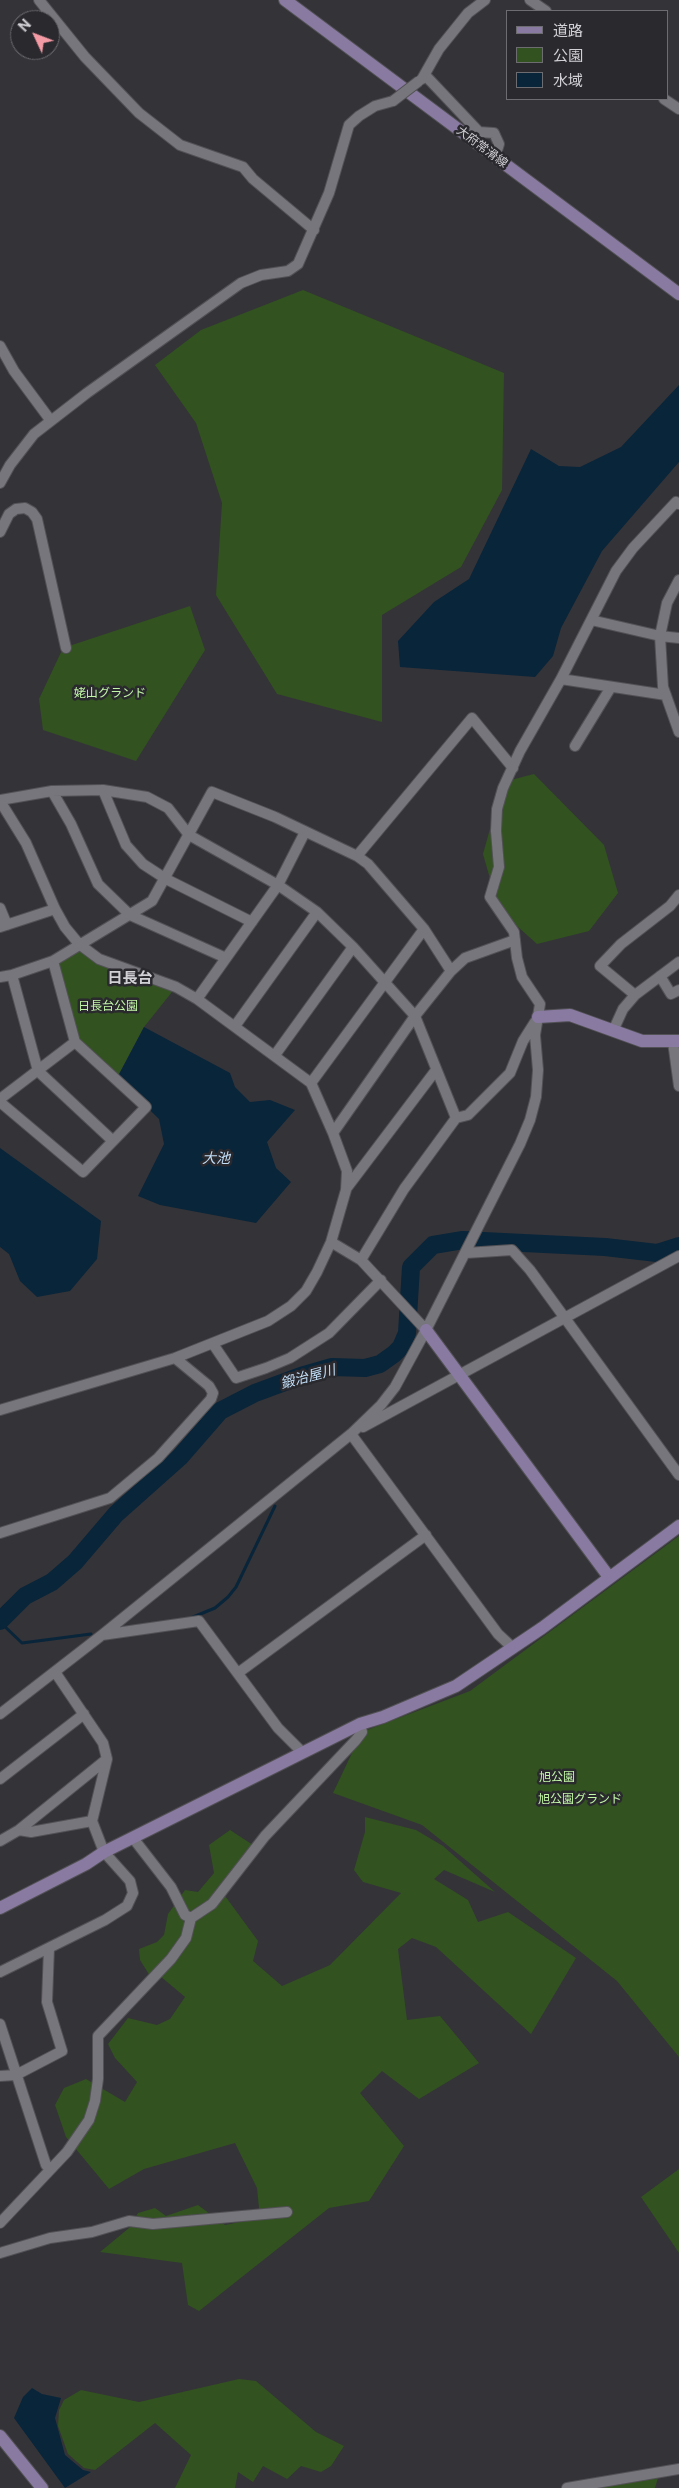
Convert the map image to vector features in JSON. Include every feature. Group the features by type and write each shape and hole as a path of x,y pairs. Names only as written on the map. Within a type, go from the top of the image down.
{"street":[{"path":"40,0 84,57 138,113 180,145 243,167 253,179 314,230"},
{"name":"大府常滑線","path":"285,0 679,294"},
{"path":"0,484 10,465 34,434 241,283 261,275 288,272 298,264 329,193 350,125 359,116 375,106 393,101 422,78 439,49 468,13 484,0"},
{"path":"530,0 545,10"},
{"path":"422,78 479,132 494,133 499,144 495,157"},
{"path":"665,100 679,110"},
{"path":"0,346 14,371 52,421"},
{"path":"0,1714 102,1635 351,1434 381,1405 395,1387 466,1253 530,1120 536,1088 538,1070 535,1035 540,1004 522,977 514,932 490,897 499,867 496,831 497,809 520,751 561,679 616,571 633,548 676,502 679,504"},
{"path":"0,532 9,514 16,508 25,508 32,512 37,519 66,648"},
{"path":"679,580 667,603 660,636 666,696 679,732"},
{"path":"591,620 660,636 679,638"},
{"path":"561,679 666,696"},
{"path":"574,746 611,687"},
{"path":"357,856 472,718 513,768"},
{"path":"102,790 126,845 143,864 166,878 252,922"},
{"path":"0,1410 175,1358 268,1320 290,1306 306,1291 331,1242 346,1190 346,1165 311,1083 197,999 176,987 99,959 79,944 65,927 55,909 26,843 0,800 52,791 102,790 147,797 168,808 189,836 278,885 317,912 353,947 415,1016 456,1118"},
{"path":"52,791 71,824 98,884 130,915 226,958"},
{"path":"0,977 12,975 53,961 152,901 212,792 275,817 357,856 368,864 424,929 451,971"},
{"path":"197,999 278,885 305,832"},
{"path":"635,995 600,966 621,944 670,906 679,895"},
{"path":"0,908 4,926 55,909"},
{"path":"235,1026 317,912"},
{"path":"311,1083 424,929"},
{"path":"333,1133 415,1016 451,971 465,958 515,940"},
{"path":"275,1055 353,947"},
{"path":"53,961 75,1042 146,1107 82,1172 0,1101 75,1042"},
{"path":"614,1031 623,1009 635,995 679,962"},
{"path":"12,975 38,1071 113,1141"},
{"path":"660,976 671,994 679,990"},
{"path":"538,1017 570,1015 642,1041 676,1041 679,1086"},
{"path":"361,1260 404,1189 456,1118 468,1115 510,1073 523,1041 538,1017"},
{"path":"346,1190 436,1070"},
{"path":"331,1242 361,1260 426,1330 609,1577"},
{"path":"466,1253 512,1250 530,1270 679,1475"},
{"path":"351,1434 565,1320 679,1256"},
{"path":"213,1344 236,1378 266,1368 290,1358 329,1333 381,1280"},
{"path":"0,1533 110,1498 158,1458 211,1399 213,1393 209,1386 175,1358"},
{"path":"351,1434 498,1634 513,1648"},
{"path":"0,1908 86,1864 104,1852 302,1752 360,1724 383,1717 456,1686 513,1648 679,1526"},
{"path":"238,1673 426,1534"},
{"path":"102,1635 199,1621 278,1728 302,1752"},
{"path":"0,1972 127,1906 133,1893 130,1881 104,1852 92,1821 107,1759 103,1742 55,1672"},
{"path":"0,1779 84,1714"},
{"path":"0,2223 67,2152 89,2120 95,2101 98,2078 98,2036 171,1959 186,1938 191,1918 212,1904 265,1836 356,1740 362,1732 360,1724"},
{"path":"0,1842 19,1830 107,1759"},
{"path":"19,1830 31,1832 92,1821"},
{"path":"133,1838 171,1887 186,1915 191,1918"},
{"path":"0,2076 16,2075 62,2051 47,2002 49,1948"},
{"path":"0,2025 46,2165 50,2169"},
{"path":"0,2253 50,2238 92,2232 129,2221 153,2224 287,2212"},
{"path":"0,2436 42,2488"},
{"path":"567,2488 679,2469"}],"green space":[{"path":"303,290 504,373 502,490 461,567 382,615 382,722 277,694 216,595 222,503 196,423 155,365 201,330"},
{"name":"姥山グランド","path":"190,606 205,650 136,761 43,730 39,699 63,648"},
{"path":"534,774 604,845 618,893 589,931 537,944 499,910 483,854 503,782"},
{"name":"日長台公園","path":"79,944 99,959 176,987 144,1027 117,1078 75,1042 53,961"},
{"name":"旭公園","path":"679,1536 679,2057 617,1981 422,1825 333,1793 362,1732 470,1691"},
{"path":"365,1817 416,1830 443,1846 495,1892 444,1870 434,1879 468,1900 478,1922 508,1912 576,1958 531,2034 436,1947 412,1938 398,1949 407,2020 440,2016 479,2063 419,2099 382,2071 360,2093 404,2146 369,2201 329,2208 199,2311 188,2305 182,2263 100,2252 129,2228 138,2213 155,2208 166,2216 198,2205 225,2225 260,2218 257,2188 235,2143 144,2169 109,2189 66,2137 55,2105 64,2088 86,2079 125,2102 137,2082 115,2058 108,2044 128,2018 157,2025 170,2019 185,1997 160,1976 150,1976 140,1960 139,1949 157,1942 164,1935 168,1914 185,1890 198,1892 214,1873 209,1845 230,1830 253,1845 220,1889 258,1941 253,1961 282,1986 330,1965 401,1893 363,1882 354,1870 365,1832"},
{"path":"679,2169 679,2253 641,2197"},
{"path":"239,2379 256,2381 316,2432 344,2446 331,2466 321,2472 301,2466 287,2479 263,2466 253,2482 238,2472 235,2488 175,2488 191,2455 155,2423 95,2470 84,2468 68,2454 58,2426 59,2410 64,2400 81,2390 139,2402"},
{"path":"658,2478 655,2488 584,2488"}],"water":[{"path":"679,385 679,462 602,551 561,628 553,656 535,677 400,667 398,641 434,602 469,579 531,449 559,466 580,467 621,447"},
{"name":"大池","path":"144,1027 230,1073 235,1087 250,1102 270,1100 295,1110 267,1142 276,1168 291,1182 256,1223 160,1205 138,1196 164,1144 159,1119 117,1078"},
{"path":"0,1148 101,1221 97,1259 70,1291 37,1297 20,1281 9,1254 0,1247"},
{"path":"32,2388 42,2394 61,2398 55,2418 65,2455 83,2470 91,2472 65,2488 14,2418 23,2397"}],"waterway":[{"name":"鍛治屋川","path":"0,1621 25,1596 52,1582 75,1562 116,1514 180,1457 220,1411 255,1393 301,1376 332,1367 365,1368 380,1364 394,1354 401,1347 407,1333 411,1267 433,1245 463,1240 605,1247 657,1253 679,1246"},
{"path":"193,1617 215,1608 236,1587 275,1506"},
{"path":"0,1622 22,1643 91,1634"}],"district":[{"name":"日長台","path":"130,978"}],"park label":[{"name":"旭公園グランド","path":"580,1799"}]}
